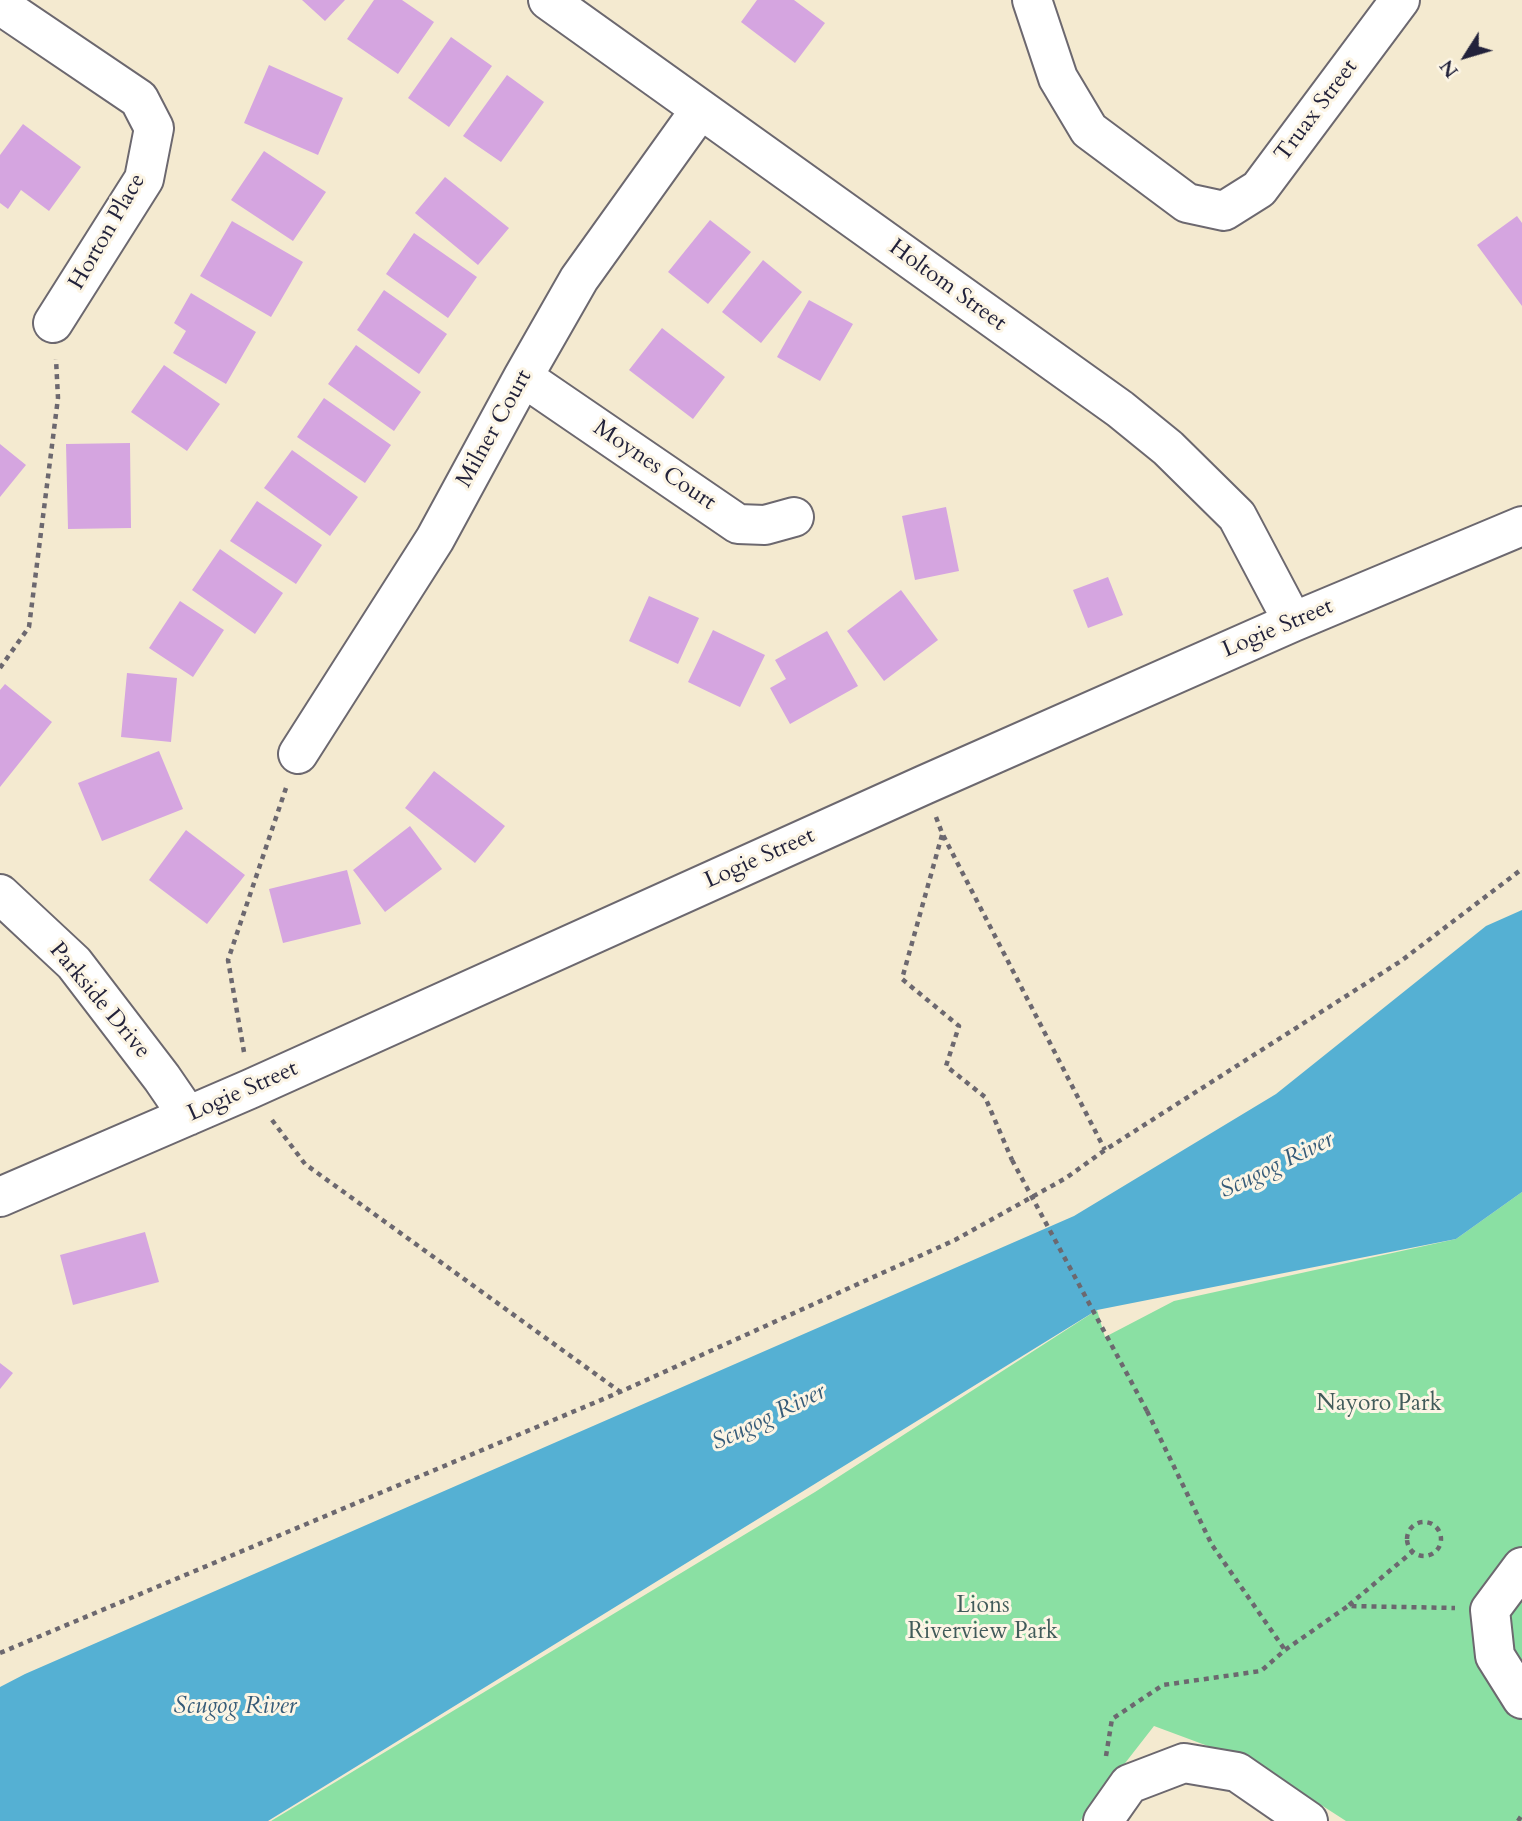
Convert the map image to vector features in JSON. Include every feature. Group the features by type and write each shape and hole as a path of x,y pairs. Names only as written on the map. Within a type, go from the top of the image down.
{"street":[{"name":"Holtom Street","path":"548,0 1119,409 1168,448 1237,516 1293,622"},
{"name":"Truax Street","path":"1032,0 1058,78 1089,130 1187,203 1224,211 1259,189 1400,0"},
{"name":"Horton Place","path":"0,5 139,99 154,128 144,179 53,323"},
{"name":"Milner Court","path":"298,754 435,540 579,279 701,110"},
{"name":"Moynes Court","path":"523,377 738,524 765,525 794,517"},
{"name":"Logie Street","path":"0,1197 250,1089 1293,622 1522,526"},
{"name":"Parkside Drive","path":"0,894 74,963 188,1116"},
{"path":"1522,1566 1490,1610 1495,1656 1522,1699"},
{"path":"1103,1821 1129,1784 1184,1763 1237,1772 1308,1821"}],"path":[{"path":"0,668 29,627 58,398 53,323"},
{"path":"298,754 228,960 250,1089 305,1164 620,1392"},
{"path":"1105,1150 942,833 902,979 959,1026 946,1066 985,1097 1012,1160 1147,1411 1212,1545 1285,1650"},
{"path":"0,1653 620,1392 956,1240 1066,1178 1105,1150 1401,961 1522,869"},
{"path":"1426,1521 1436,1527 1441,1537 1438,1548 1429,1555 1412,1552 1407,1542 1411,1527 1415,1523 1426,1521"},
{"path":"1129,1784 1106,1757 1112,1719 1163,1685 1261,1671 1285,1650 1348,1606 1412,1552"},
{"path":"1348,1606 1490,1610"},
{"path":"1518,1821 1522,1815"}],"green space":[{"name":"Lions Riverview Park","path":"1522,1192 1522,1821 1346,1821 1259,1765 1154,1726 1080,1821 271,1821 815,1492 1097,1310 1105,1337 1174,1301 1456,1239"}],"water":[{"name":"Scugog River","path":"1522,910 1522,1192 1456,1239 1097,1310 268,1821 0,1821 0,1687 1074,1216 1276,1094 1486,926"}],"building":[{"path":"302,0 345,0 325,21"},
{"path":"374,0 402,0 434,22 398,74 347,39"},
{"path":"757,0 794,0 825,23 795,63 741,22"},
{"path":"451,37 492,66 449,127 408,98"},
{"path":"269,65 343,98 318,155 244,123"},
{"path":"507,75 544,102 501,162 463,136"},
{"path":"23,124 81,167 49,211 21,190 8,209 0,203 0,155"},
{"path":"264,151 326,192 293,241 231,200"},
{"path":"445,177 509,228 478,265 415,213"},
{"path":"1517,216 1522,223 1522,306 1477,245"},
{"path":"710,220 751,252 708,304 668,272"},
{"path":"232,221 303,262 271,317 200,276"},
{"path":"414,233 477,277 448,318 386,274"},
{"path":"763,260 802,292 761,343 722,312"},
{"path":"384,290 447,334 419,374 357,330"},
{"path":"191,293 256,332 226,384 173,353 186,331 174,323"},
{"path":"809,300 853,324 820,381 777,357"},
{"path":"662,328 725,377 693,419 629,370"},
{"path":"356,345 421,392 394,431 328,384"},
{"path":"164,365 220,404 187,451 131,412"},
{"path":"324,398 391,445 365,483 297,437"},
{"path":"130,443 131,528 68,529 66,444"},
{"path":"0,444 26,465 0,497"},
{"path":"292,450 358,497 330,536 264,488"},
{"path":"257,501 322,545 296,584 230,541"},
{"path":"946,507 959,571 915,580 902,516"},
{"path":"220,549 283,593 255,634 192,590"},
{"path":"1108,577 1123,615 1088,628 1073,590"},
{"path":"901,590 938,640 884,681 847,631"},
{"path":"649,596 699,618 678,664 629,641"},
{"path":"180,601 224,630 193,677 149,648"},
{"path":"713,630 765,655 740,707 688,682"},
{"path":"827,631 858,686 790,724 770,688 786,679 775,660"},
{"path":"127,673 177,678 171,742 121,737"},
{"path":"5,684 52,722 0,787 0,690"},
{"path":"159,751 183,809 102,841 78,783"},
{"path":"434,771 505,826 475,863 405,808"},
{"path":"410,826 442,869 385,912 353,870"},
{"path":"186,830 245,875 207,924 149,880"},
{"path":"347,870 361,924 283,943 269,889"},
{"path":"145,1232 159,1282 73,1305 60,1255"},
{"path":"0,1363 13,1373 0,1389"}],"park label":[{"name":"Nayoro Park","path":"1379,1405"}]}
